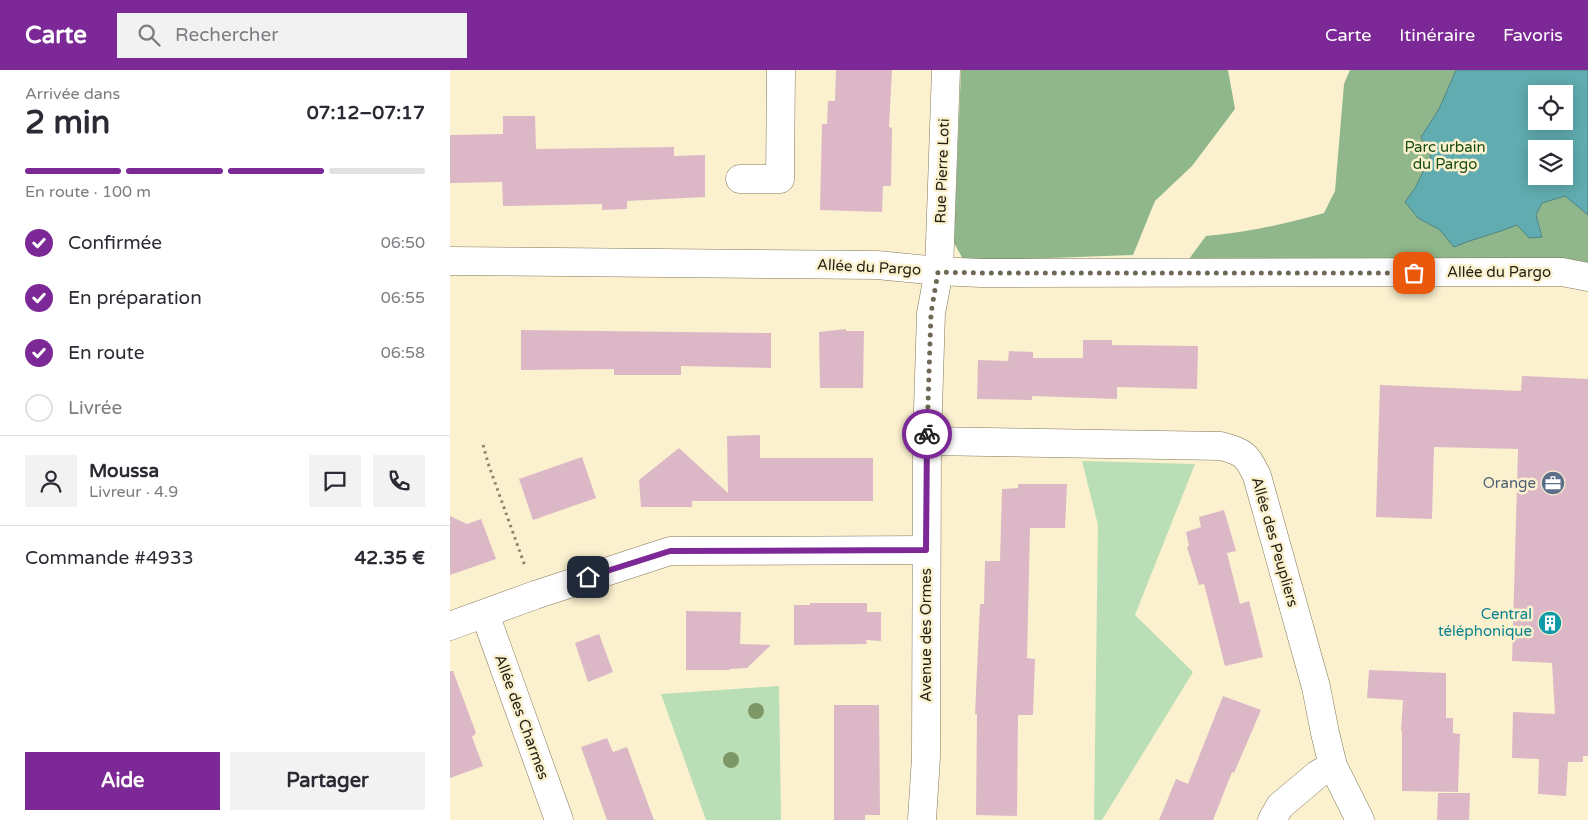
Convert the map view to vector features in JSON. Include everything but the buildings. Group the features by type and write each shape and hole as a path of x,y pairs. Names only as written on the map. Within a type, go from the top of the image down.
{"street":[{"path":"740,179 780,179 781,70"},
{"name":"Rue Pierre Loti","path":"938,272 946,70"},
{"name":"Allée du Pargo","path":"450,261 877,265 938,272 981,273 1562,272 1588,278"},
{"name":"Avenue des Ormes","path":"922,820 926,757 927,441 931,313 938,272"},
{"name":"Allée des Peupliers","path":"927,441 1221,446 1239,450 1250,461 1257,476 1316,687 1324,733 1333,766 1360,820"},
{"path":"450,626 535,595 659,553 670,551 926,550"},
{"name":"Allée des Charmes","path":"485,614 559,820"},
{"path":"1272,820 1280,806 1318,774 1333,766"}],"path":[{"path":"483,445 488,466 535,595"}],"green space":[{"path":"961,70 1228,70 1235,109 1192,166 1155,201 1133,255 964,261 954,243"},
{"path":"1350,70 1456,70 1439,109 1421,137 1431,156 1415,188 1405,202 1418,218 1440,230 1454,246 1517,225 1529,238 1542,236 1536,215 1542,203 1565,196 1588,215 1588,264 1186,263 1206,236 1265,228 1324,213 1335,191 1344,84"},
{"path":"1082,461 1195,464 1135,615 1193,672 1102,820 1094,820 1098,525"},
{"path":"779,686 781,820 706,820 661,694"}],"water":[{"path":"1456,70 1588,70 1588,215 1565,196 1542,203 1536,215 1542,237 1529,238 1517,225 1454,247 1440,230 1418,218 1405,202 1415,188 1431,156 1421,137 1439,109"}],"way so far":[{"path":"927,434 931,313 938,272 1414,273"}],"place":[{"name":"Orange","path":"1553,483"},
{"name":"Central téléphonique","path":"1550,623"}],"route":[{"path":"588,577 670,551 926,550 927,434"}],"park label":[{"name":"Parc urbain du Pargo","path":"1445,156"}]}
